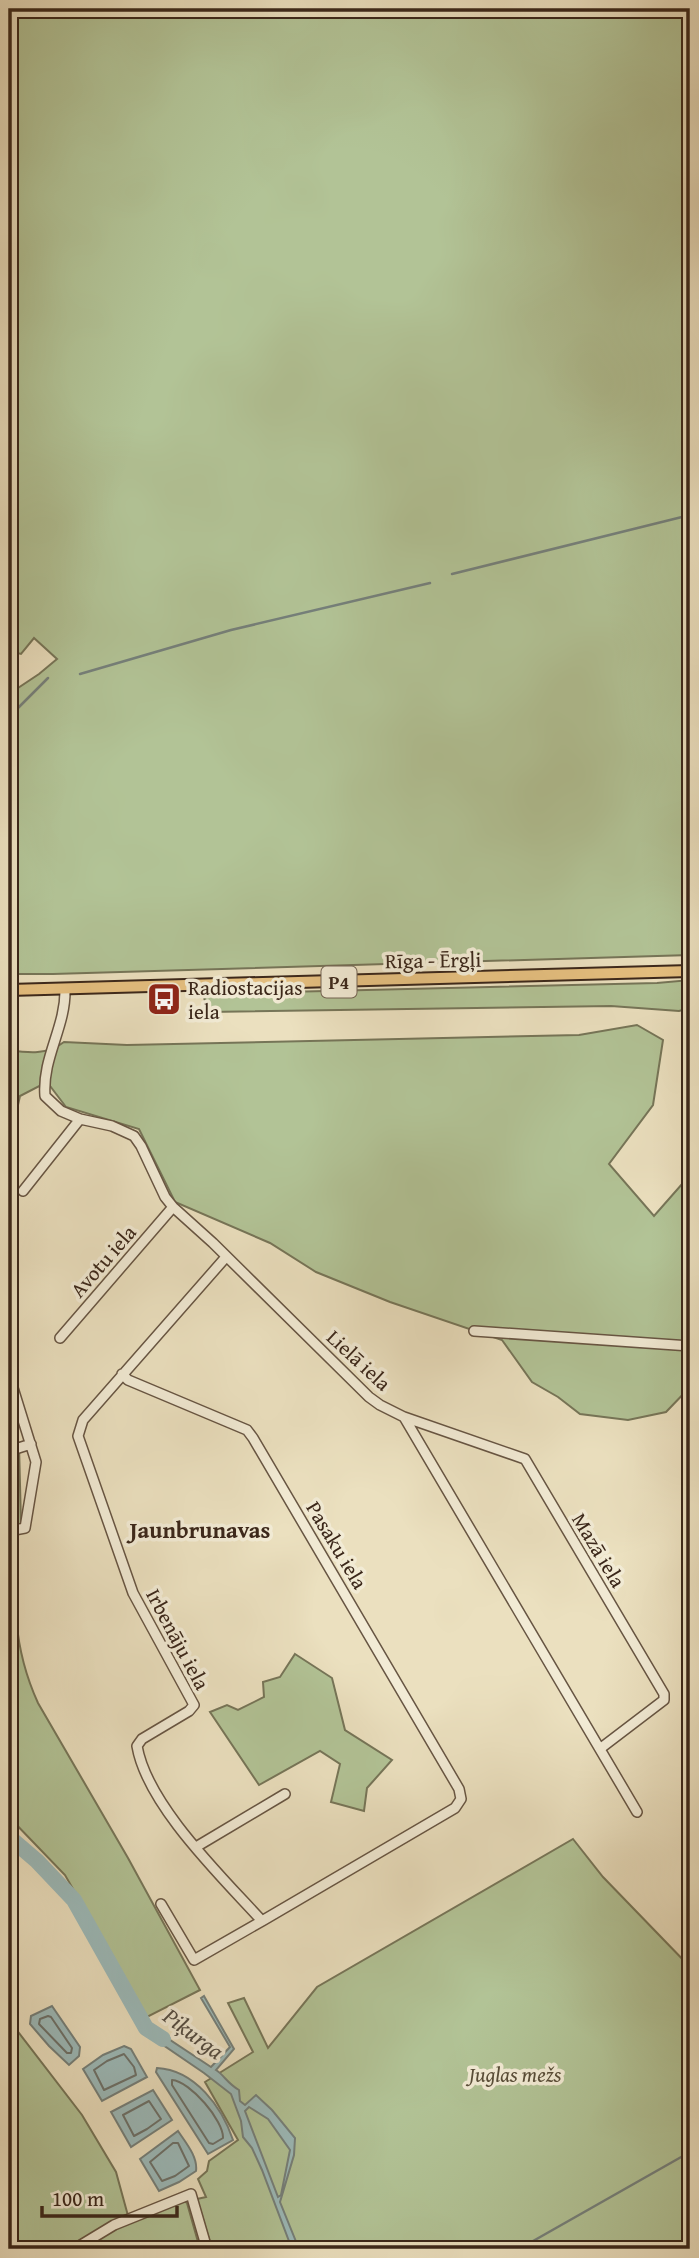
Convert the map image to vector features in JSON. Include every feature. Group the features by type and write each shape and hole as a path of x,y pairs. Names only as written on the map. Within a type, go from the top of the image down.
{"main road":[{"name":"Rīga - Ērgļi","path":"9,990 690,971"}],"street":[{"name":"Lielā iela","path":"65,989 63,1014 43,1076 45,1096 61,1111 80,1119 112,1126 134,1136 165,1197 173,1207 369,1397 404,1417"},
{"path":"23,1191 80,1119"},
{"name":"Avotu iela","path":"60,1338 173,1207"},
{"name":"Irbenāju iela","path":"226,1257 83,1420 79,1429 79,1445 133,1593 194,1705 189,1711 142,1739 137,1746 139,1757 158,1797 196,1847 262,1921"},
{"path":"474,1331 690,1346"},
{"name":"Pasaku iela","path":"122,1374 128,1380 247,1430 459,1788 460,1799 455,1808 262,1921"},
{"path":"9,1375 36,1462 25,1528 9,1531"},
{"path":"404,1417 637,1812"},
{"name":"Mazā iela","path":"404,1417 525,1460 636,1646 664,1694 664,1700 601,1748"},
{"path":"9,1451 31,1444"},
{"path":"196,1847 285,1794"},
{"path":"161,1904 194,1960 262,1921"},
{"path":"79,2249 81,2245 114,2225 191,2194 207,2249"}],"green space":[{"path":"9,9 690,9 690,955 9,974 9,694 57,659 34,638 21,654 9,651"},
{"path":"690,980 690,1008 679,1011 611,1006 208,1012 203,994 657,983"},
{"path":"637,1025 663,1040 653,1105 609,1164 654,1216 690,1175 690,1387 666,1412 628,1420 580,1414 532,1382 502,1340 390,1302 316,1272 270,1243 175,1202 139,1129 66,1107 47,1082 20,1096 16,1114 9,1113 9,1050 44,1051 64,1042 127,1045 579,1035"},
{"path":"9,1406 19,1445 21,1524 9,1527"},
{"path":"18,1535 16,1620 29,1682 38,1703 128,1858 200,1990 147,2017 65,1875 9,1817 9,1537"},
{"path":"295,1654 332,1678 345,1730 392,1760 367,1788 364,1811 331,1802 340,1764 320,1751 259,1785 210,1712 227,1705 238,1710 264,1697 263,1682 280,1677"},
{"name":"Juglas mežs","path":"573,1839 603,1877 690,1967 690,2249 300,2249 288,2229 293,2249 212,2249 197,2199 206,2197 198,2179 207,2171 209,2161 238,2140 205,2082 253,2052 228,2003 244,1998 268,2048 317,1987"},
{"path":"9,2020 82,2115 116,2172 130,2223 184,2201 187,2203 200,2249 9,2249"}],"water":[{"path":"204,1996 234,2049 216,2070 239,2090 240,2101 245,2105 256,2095 295,2138 294,2155 280,2202 299,2249 292,2249 262,2170 252,2148 243,2137 241,2121 231,2094 141,2030 149,2026 211,2067 230,2047 201,1998","holes":["249,2107 268,2119 290,2150 281,2195 278,2197 245,2111"]},
{"path":"52,2006 80,2047 79,2056 69,2065 30,2024 31,2016"},
{"path":"124,2046 131,2049 147,2077 102,2101 83,2069 103,2055"},
{"path":"157,2068 183,2075 205,2092 222,2115 233,2140 208,2154 156,2072"},
{"path":"153,2090 172,2120 131,2147 111,2112"},
{"path":"178,2131 193,2155 196,2171 159,2191 140,2159"}],"waterway":[{"path":"452,574 690,515"},
{"path":"80,674 231,630 430,583"},
{"path":"9,717 48,678"},
{"name":"Piķurga","path":"9,1837 37,1861 74,1900 146,2028 163,2039"},
{"path":"519,2249 690,2152"}],"place":[{"name":"Radiostacijas iela","path":"164,999"}],"district":[{"name":"Jaunbrunavas","path":"200,1529"}]}
